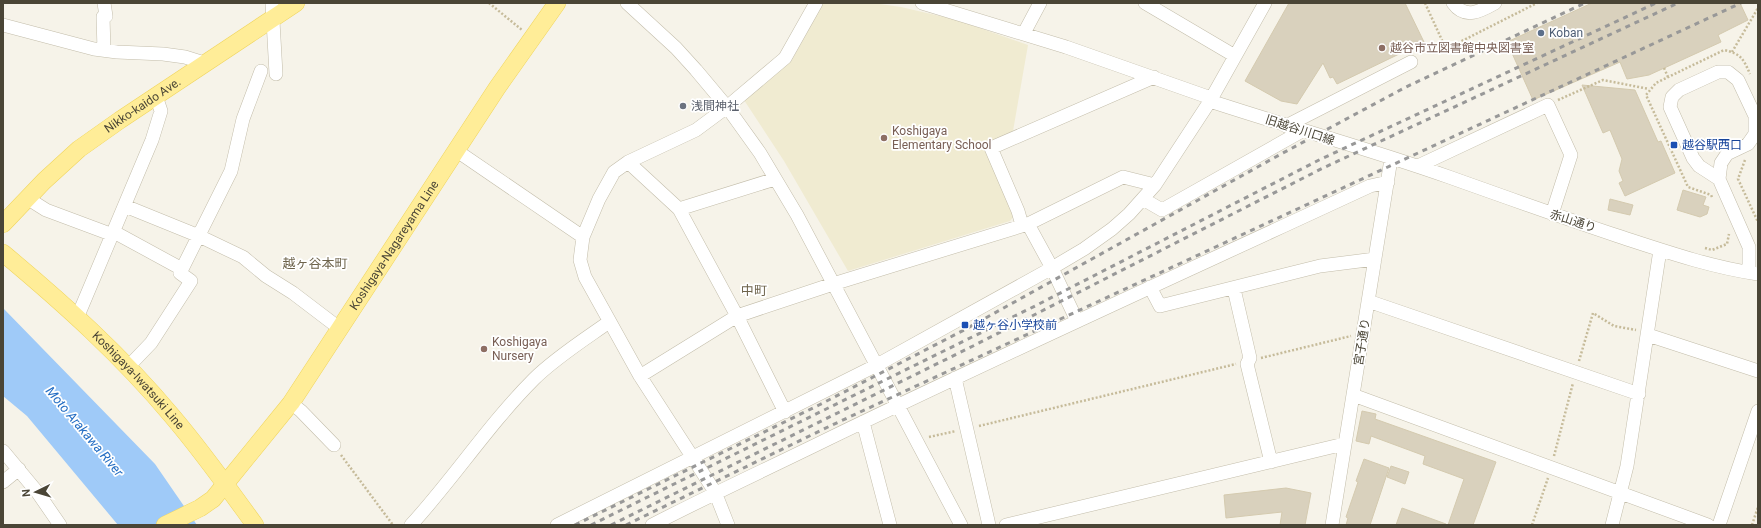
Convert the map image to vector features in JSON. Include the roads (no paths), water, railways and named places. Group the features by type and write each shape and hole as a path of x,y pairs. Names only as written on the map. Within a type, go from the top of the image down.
{"main road":[{"name":"Nikko-kaido Ave.","path":"3,224 62,164 79,149 204,63 272,10 296,3"},
{"name":"Koshigaya-Nagareyama Line","path":"165,525 200,508 213,499 291,403 339,328 396,245 496,88 557,3"},
{"name":"Koshigaya-Iwatsuki Line","path":"3,254 45,288 128,367 171,414 225,483 255,525"}],"street":[{"path":"104,3 106,16 103,17 104,50"},
{"path":"627,3 676,48 727,107 760,153 834,284 961,525"},
{"path":"728,525 716,492 692,458 640,376 585,277 580,260 583,237 599,199 614,172 628,162 696,130 727,107 785,58 816,3"},
{"name":"旧越谷川口線","path":"922,3 956,8 1024,33 1154,77 1286,126 1392,159"},
{"path":"1024,33 1040,3"},
{"path":"1145,3 1235,56"},
{"path":"558,525 785,412 877,364 1052,268 1084,249 1112,229 1129,214 1155,185 1211,99 1265,3"},
{"path":"1453,3 1462,12 1468,13 1482,11 1495,3"},
{"path":"272,10 276,74"},
{"path":"3,25 94,49 185,57 204,63"},
{"path":"1286,126 1411,62"},
{"path":"128,367 151,343 191,281 180,273 231,171 243,119 260,71"},
{"path":"1719,179 1699,166 1693,158 1670,107 1672,97 1679,90 1718,72 1728,72 1738,80 1755,116 1755,134 1748,144 1727,154 1721,163 1719,179 1749,246 1753,273"},
{"path":"1077,321 1052,268 1018,211 991,148 1154,77"},
{"path":"78,318 152,140 161,111 156,96"},
{"path":"1418,166 1548,105 1571,155 1552,214"},
{"path":"1143,199 1162,210 1302,131"},
{"path":"457,151 583,237"},
{"name":"赤山通り","path":"1392,159 1418,166 1552,214 1660,250 1715,266 1753,273"},
{"name":"宮子通り","path":"1332,525 1344,444 1392,159"},
{"path":"628,162 679,209 737,316 785,412"},
{"path":"640,376 737,316 834,284 1025,225 1123,176 1155,185"},
{"path":"679,209 775,179"},
{"path":"652,525 716,492 1077,321 1370,186 1388,182"},
{"path":"28,198 46,210 114,234 182,269"},
{"path":"125,206 199,236 243,257 266,276 293,293 339,328"},
{"path":"1612,525 1627,466 1660,250"},
{"path":"1150,287 1160,306 1234,289 1320,266 1375,259"},
{"path":"1234,289 1250,358 1248,364 1272,462"},
{"path":"1368,302 1576,371 1639,394"},
{"path":"411,525 433,502 512,402 535,378 609,322"},
{"path":"1648,334 1758,371"},
{"path":"955,378 989,525"},
{"path":"1353,395 1708,525"},
{"path":"291,403 301,411 334,445"},
{"path":"1720,525 1758,411"},
{"path":"863,422 890,525"},
{"path":"1006,525 1344,444"},
{"path":"3,451 19,469 60,525"},
{"path":"3,482 19,469"}],"water":[{"name":"Moto Arakawa River","path":"3,308 155,464 197,525 118,525 27,416 3,396"}],"railway":[{"path":"575,525 819,405 964,330 1281,154 1406,87 1585,3"},
{"path":"591,525 1035,306 1319,160 1656,3"},
{"path":"611,525 973,346 1323,168 1678,3"},
{"path":"626,525 830,426 1741,3"}],"place":[{"name":"Koban","path":"1541,33"},
{"name":"越谷市立図書館中央図書室","path":"1382,48"},
{"name":"浅間神社","path":"683,106"},
{"name":"Koshigaya Elementary School","path":"884,138"},
{"name":"越谷駅西口","path":"1674,145"},
{"name":"越ヶ谷小学校前","path":"965,325"},
{"name":"Koshigaya Nursery","path":"484,349"}],"district":[{"name":"越ヶ谷本町","path":"315,263"},
{"name":"中町","path":"754,290"}]}
